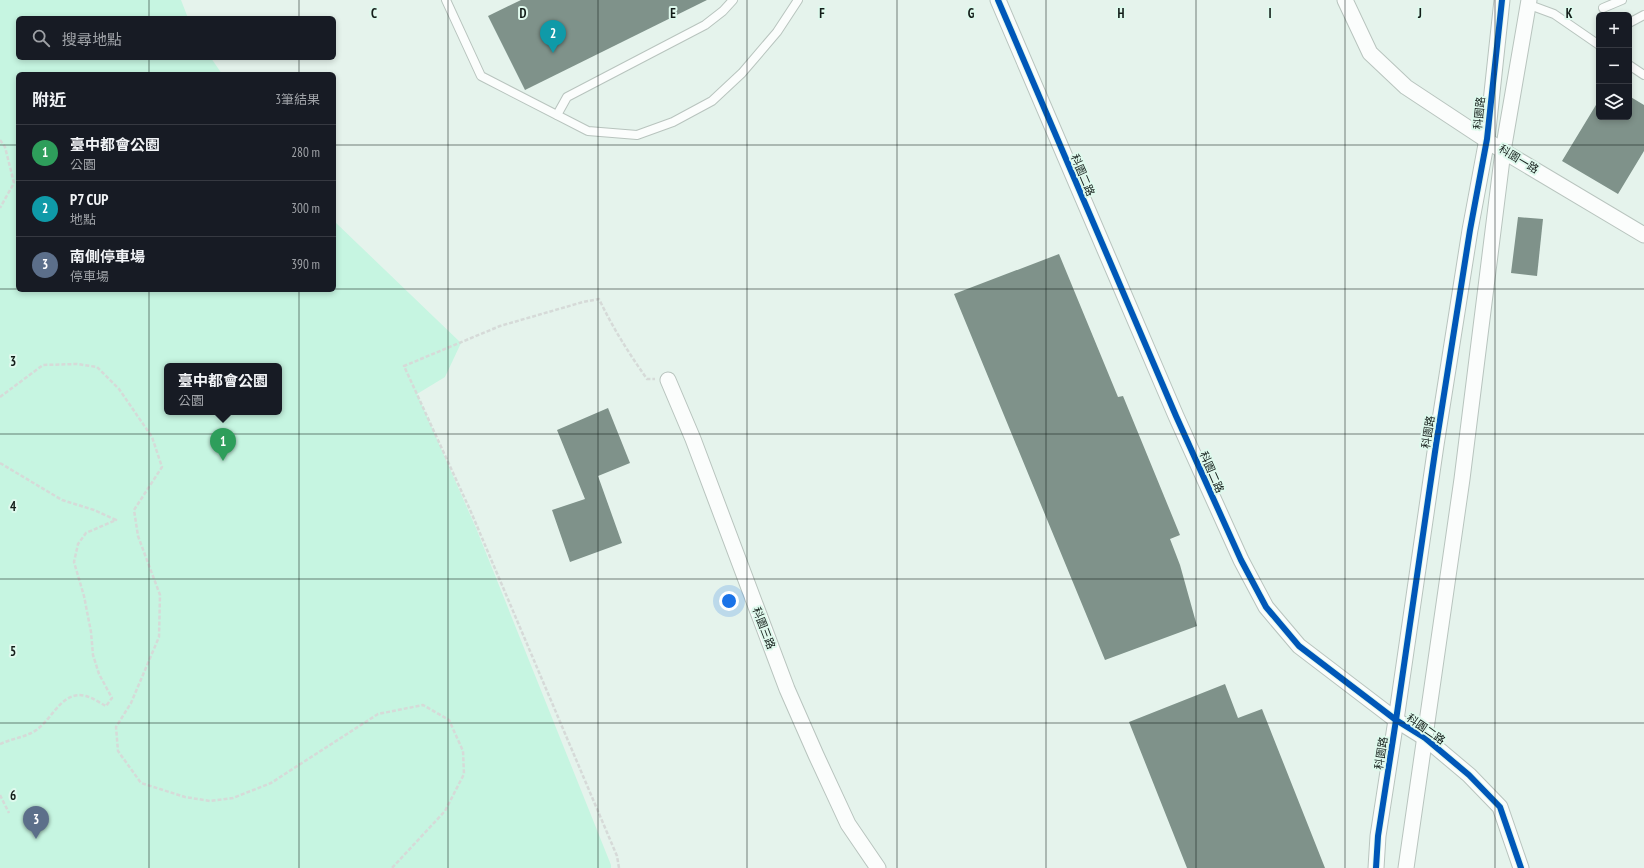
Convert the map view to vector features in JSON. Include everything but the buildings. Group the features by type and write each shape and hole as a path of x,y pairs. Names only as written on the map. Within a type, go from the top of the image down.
{"street":[{"name":"科園二路","path":"998,0 1176,416 1241,560 1266,607 1299,646 1396,720 1425,738 1469,775 1500,807 1521,868"},
{"name":"科園一路","path":"1345,0 1370,53 1406,87 1487,139 1503,151 1644,235"},
{"name":"科園路","path":"1376,868 1378,836 1436,445 1470,230 1487,139 1502,0"},
{"path":"1406,868 1462,479 1503,151 1528,2"},
{"name":"科園三路","path":"668,380 693,440 788,689 816,755 848,824 878,868"}],"lane":[{"path":"446,0 481,76 588,131 637,135 673,122 712,101 742,73 776,32 798,0"},
{"path":"557,115 566,97 705,25 723,11 733,0"},
{"path":"1603,8 1622,0"},
{"path":"1528,2 1554,14 1596,43"},
{"path":"1632,21 1644,15"},
{"path":"1632,67 1644,75"}],"path":[{"path":"0,140 5,147 14,183 0,208"},
{"path":"619,868 617,856 489,556 404,366 500,326 583,302 599,299 612,328 647,379 668,380"},
{"path":"0,397 43,365 77,364 97,367 119,389 152,437 162,467 134,510 138,536 160,596 160,637 131,703 116,727 118,751 141,783 185,797 210,801 233,798 271,783 378,714 423,705 449,720 463,751 464,774 445,811 392,868"},
{"path":"0,463 62,500 94,510 116,520 86,532 78,544 74,562 84,596 91,632 93,655 99,674 112,698 106,706 86,696 75,696 64,700 39,728 28,735 0,744"},
{"path":"0,795 9,813"}],"green space":[{"path":"0,0 181,0 187,16 16,16 16,60 212,60 221,72 16,72 16,292 336,292 336,223 461,343 445,377 417,394 476,528 611,868 0,868"}],"cycle path":[{"path":"998,0 1176,416 1241,560 1266,607 1299,646 1396,720 1425,738 1469,775 1500,807 1521,868"},
{"path":"1376,868 1378,836 1436,445 1470,230 1487,139 1502,0"}],"place":[{"name":"P7 CUP","path":"553,53"},
{"name":"臺中都會公園","path":"223,461"},
{"name":"南側停車場","path":"36,839"}]}
